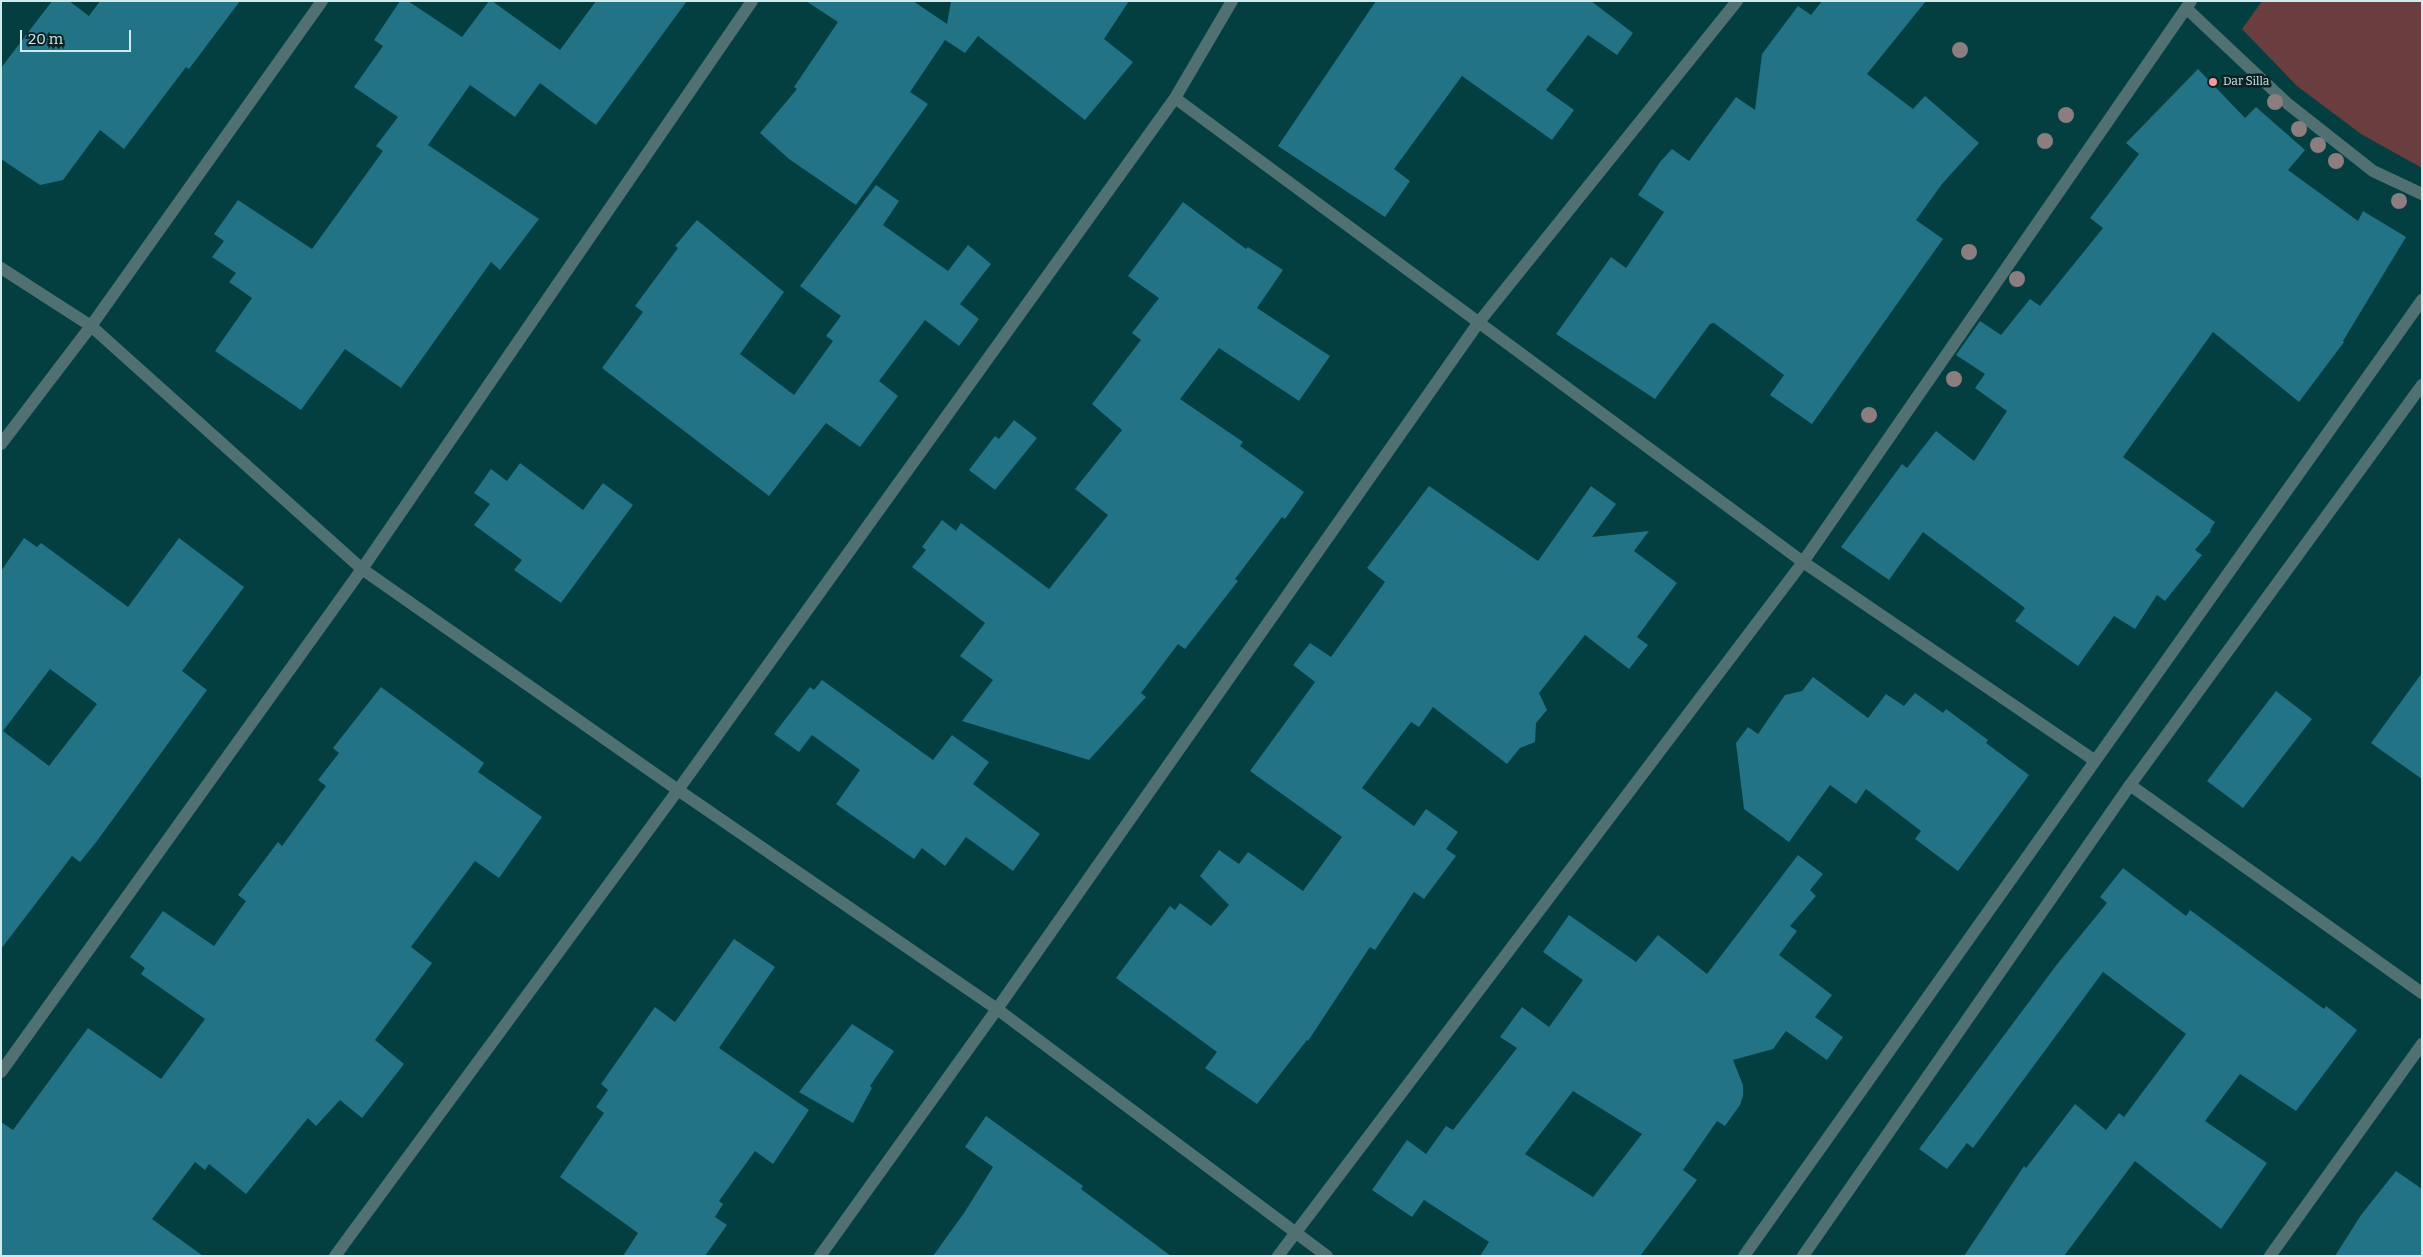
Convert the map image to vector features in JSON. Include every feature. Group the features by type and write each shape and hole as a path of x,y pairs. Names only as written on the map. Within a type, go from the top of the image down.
{"street":[{"path":"1,444 91,326 322,1"},
{"path":"1,1072 362,569 752,1"},
{"path":"335,1256 678,790 1174,98 1232,1"},
{"path":"820,1256 997,1009 1479,322 1737,1"},
{"path":"1278,1256 1803,562 2188,5 2288,104 2373,171 2422,194"},
{"path":"1174,98 1803,562 2094,760"},
{"path":"1,268 91,326 362,569 678,790 997,1009 1327,1256"},
{"path":"1744,1256 2422,300"},
{"path":"1803,1256 2130,785 2422,385"},
{"path":"2130,785 2422,993"},
{"path":"2270,1256 2422,1044"}],"shaded area":[{"path":"2262,1 2422,1 2422,168 2361,134 2297,86 2242,29"}],"building":[{"path":"52,1 69,1 89,16 100,1 240,1 189,69 186,67 124,149 100,130 63,180 40,185 1,159 1,68"},
{"path":"400,1 408,1 462,37 489,1 492,1 560,50 596,1 687,1 596,125 540,83 515,117 470,85 428,145 539,219 500,270 491,262 401,388 345,349 301,410 215,351 252,298 229,282 236,273 212,257 224,241 214,234 238,200 312,249 383,151 376,146 398,117 354,87 383,46 374,40"},
{"path":"806,1 913,1 947,24 951,1 1129,1 1104,39 1133,62 1085,120 978,36 965,53 945,40 910,92 928,104 856,205 789,159 760,133 797,89 794,87 838,22"},
{"path":"1376,1 1591,1 1633,33 1617,55 1588,35 1546,90 1574,110 1552,140 1462,76 1394,169 1410,181 1385,217 1278,146"},
{"path":"1822,1 1926,1 1867,74 1913,109 1925,96 1979,143 1942,184 1916,220 1943,239 1812,424 1770,395 1784,375 1714,323 1710,324 1655,399 1556,334 1611,257 1626,268 1664,212 1638,195 1660,162 1672,149 1689,161 1736,97 1755,110 1762,54 1798,6 1811,15"},
{"path":"2198,69 2245,118 2256,107 2305,150 2288,170 2358,221 2363,211 2406,237 2344,342 2299,402 2213,332 2123,457 2215,522 2211,531 2195,550 2202,555 2165,601 2157,595 2135,629 2114,616 2078,666 2015,621 2025,608 1923,532 1889,580 1841,547 1902,464 1907,468 1936,431 1974,461 2007,411 1975,388 1985,374 1956,355 1980,321 2001,335 2030,299 2040,306 2103,228 2090,218 2139,154 2126,143"},
{"path":"876,185 899,201 883,225 948,271 968,245 991,264 960,304 979,319 959,346 925,320 879,381 898,396 860,447 826,423 769,496 602,368 643,312 635,306 678,248 675,246 697,220 784,292 740,354 794,395 833,341 826,336 841,316 800,286"},
{"path":"1183,202 1246,249 1248,247 1283,270 1257,308 1330,356 1299,401 1219,348 1180,399 1243,442 1240,446 1304,492 1285,519 1282,517 1235,579 1238,581 1185,649 1178,644 1141,693 1146,697 1089,760 962,721 993,680 960,656 985,623 912,567 926,550 922,547 942,520 956,531 961,523 1049,589 1108,515 1075,489 1122,430 1092,404 1141,340 1132,333 1159,298 1128,276"},
{"path":"1014,420 1037,438 995,490 969,470 995,436 999,439"},
{"path":"520,463 583,510 603,483 633,505 561,603 514,570 522,560 474,525 490,504 474,493 491,469 507,481"},
{"path":"1429,486 1538,561 1591,486 1616,504 1592,537 1649,531 1634,551 1677,583 1637,637 1648,645 1629,669 1585,635 1539,693 1547,710 1536,723 1535,742 1520,748 1507,764 1433,707 1419,727 1411,722 1362,788 1414,826 1426,809 1458,832 1446,849 1456,856 1424,899 1414,892 1375,950 1370,947 1308,1041 1257,1104 1205,1068 1217,1052 1116,978 1170,906 1175,910 1180,903 1211,926 1229,905 1200,876 1219,850 1239,864 1248,852 1303,891 1342,837 1250,771 1315,682 1293,665 1310,643 1331,657 1385,582 1367,568"},
{"path":"24,538 37,547 41,543 128,607 179,538 244,587 182,671 207,690 97,841 80,862 72,856 1,949 1,571","holes":["50,669 97,704 49,766 3,731"]},
{"path":"2422,673 2422,779 2371,743"},
{"path":"1813,677 1868,718 1886,694 1904,706 1915,693 1943,713 1946,709 1988,740 1986,743 2029,775 1958,871 1915,839 1921,831 1866,789 1856,804 1830,785 1789,842 1744,809 1736,743 1748,727 1758,734 1785,695 1802,691"},
{"path":"822,680 933,760 952,735 989,762 973,784 1040,834 1013,871 966,837 945,866 922,848 914,859 836,804 860,770 812,735 799,752 774,734 810,687 814,690"},
{"path":"381,687 484,763 478,772 542,817 499,878 475,861 411,947 432,963 375,1040 404,1064 362,1118 340,1100 316,1126 308,1118 246,1194 209,1164 205,1170 195,1162 152,1219 203,1256 1,1256 1,1122 13,1130 88,1028 161,1079 205,1019 141,974 145,968 130,957 163,911 214,946 246,901 238,895 278,842 282,846 326,786 318,780 339,753 333,748"},
{"path":"2276,691 2312,719 2243,808 2207,781"},
{"path":"1798,855 1823,874 1810,890 1816,896 1790,926 1797,931 1779,955 1832,995 1815,1017 1843,1037 1827,1060 1786,1031 1773,1049 1733,1060 1743,1085 1743,1096 1740,1105 1725,1126 1717,1121 1683,1170 1697,1180 1640,1256 1480,1256 1489,1242 1424,1200 1412,1217 1372,1190 1407,1140 1426,1154 1446,1126 1453,1130 1517,1048 1500,1037 1522,1007 1549,1027 1583,980 1543,952 1569,915 1636,962 1658,935 1707,974","holes":["1573,1091 1642,1134 1593,1197 1525,1154"]},
{"path":"2123,868 2186,916 2190,910 2324,1009 2326,1006 2357,1030 2296,1111 2240,1074 2205,1121 2267,1163 2221,1229 2135,1161 2064,1256 1964,1256 2024,1166 2026,1168 2075,1104 2106,1130 2119,1113 2124,1117 2186,1034 2103,972 1973,1148 1967,1143 1947,1169 1919,1149 2058,963 2107,903 2100,897"},
{"path":"734,939 775,967 719,1048 809,1110 773,1164 755,1151 719,1201 723,1204 715,1217 727,1225 705,1256 623,1256 638,1233 560,1177 604,1113 596,1107 608,1090 601,1084 655,1007 675,1022"},
{"path":"852,1024 894,1051 870,1086 872,1088 853,1123 799,1092"},
{"path":"986,1116 1083,1186 1081,1189 1171,1256 933,1256 964,1213 993,1167 965,1147"},
{"path":"2396,1171 2422,1189 2422,1256 2335,1256 2361,1215"}],"place":[{"name":"Dar Silla","path":"2213,82"}]}
